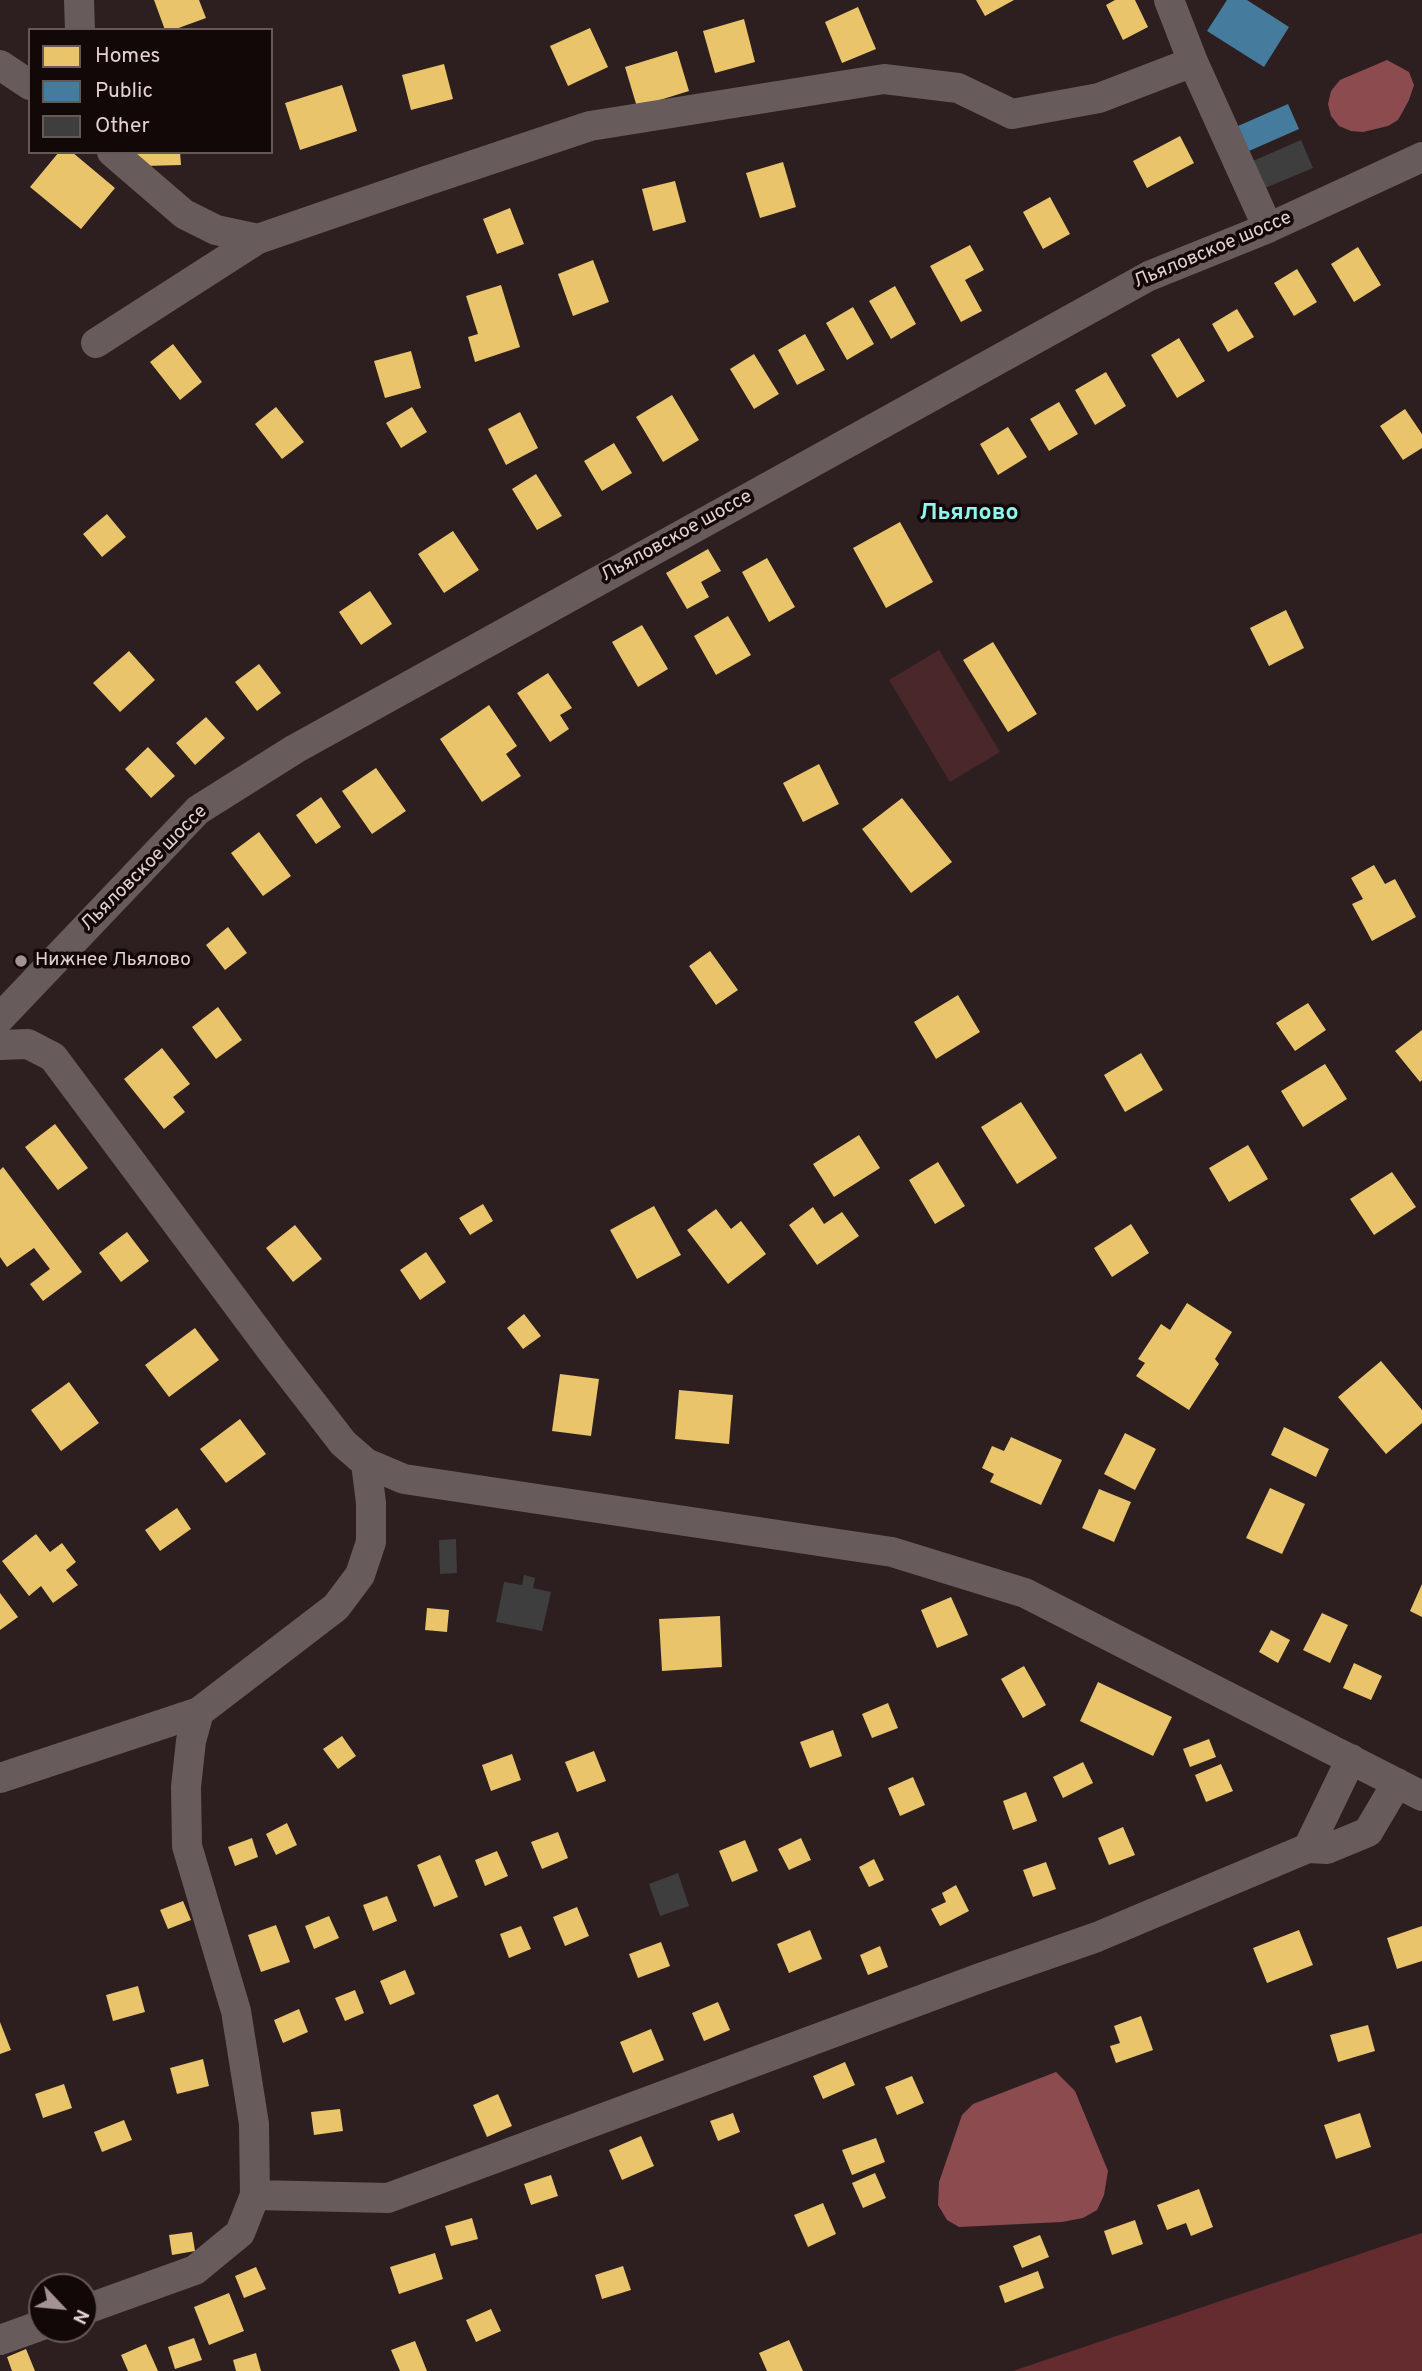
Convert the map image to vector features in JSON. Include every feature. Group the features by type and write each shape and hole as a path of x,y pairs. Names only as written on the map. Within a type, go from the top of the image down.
{"street":[{"path":"79,0 80,28"},
{"path":"1169,0 1193,62 1268,228"},
{"path":"96,343 258,239 590,126 884,79 958,88 1012,114 1099,98 1193,62"},
{"path":"0,65 28,84"},
{"path":"114,154 184,214 216,230 258,239"},
{"name":"Льяловское шоссе","path":"0,1018 198,810 295,749 1149,276 1268,228 1422,157"},
{"path":"0,1045 29,1044 53,1057 292,1377 343,1443 366,1463 404,1479 892,1552 1025,1593 1410,1789 1368,1832 1327,1849 1308,1848 1097,1937 388,2198 255,2195"},
{"path":"0,1778 199,1712 336,1608 360,1575 371,1542 371,1503 366,1463"},
{"path":"98,2305 195,2270 240,2233 255,2195 254,2124 236,2011 187,1846 186,1787 191,1741 199,1712"},
{"path":"1308,1848 1351,1759"},
{"path":"0,2340 28,2330"}],"shaded area":[{"path":"1387,60 1409,72 1414,85 1398,120 1388,126 1363,132 1339,126 1331,116 1328,104 1331,91 1340,80"},
{"path":"939,650 1000,752 950,782 889,680"},
{"path":"1056,2072 1075,2091 1108,2171 1104,2195 1097,2210 1083,2218 1062,2222 959,2227 947,2220 938,2205 939,2182 962,2115 973,2104"},
{"path":"1422,2233 1422,2371 1013,2371"}],"building: Homes":[{"path":"154,0 199,0 206,18 178,28 164,28"},
{"path":"976,0 1014,0 985,16"},
{"path":"1115,0 1135,0 1148,27 1123,40 1106,5"},
{"path":"858,7 876,49 842,63 825,22"},
{"path":"744,19 755,62 715,73 703,31"},
{"path":"590,28 608,67 568,86 550,46"},
{"path":"677,51 689,91 637,107 625,67"},
{"path":"444,64 453,99 411,110 402,75"},
{"path":"342,85 357,131 300,150 285,103"},
{"path":"1180,136 1194,163 1147,188 1133,161"},
{"path":"57,154 74,154 115,188 81,229 30,187"},
{"path":"131,154 180,154 181,165 144,166"},
{"path":"783,162 796,207 760,218 746,173"},
{"path":"675,181 686,222 653,231 642,189"},
{"path":"1050,197 1070,234 1043,249 1023,212"},
{"path":"510,208 524,244 497,254 483,219"},
{"path":"970,245 984,270 965,280 982,311 961,322 930,266"},
{"path":"1358,247 1381,285 1354,302 1331,264"},
{"path":"593,260 609,302 573,316 558,274"},
{"path":"1297,269 1317,302 1294,316 1274,283"},
{"path":"501,285 520,347 475,362 468,337 478,334 466,296"},
{"path":"895,286 916,324 891,339 869,301"},
{"path":"853,307 874,344 847,360 826,323"},
{"path":"1237,309 1254,337 1228,352 1212,324"},
{"path":"805,334 825,370 797,385 778,350"},
{"path":"1179,338 1205,381 1177,398 1151,355"},
{"path":"173,344 202,382 180,400 150,362"},
{"path":"411,351 421,388 385,398 374,361"},
{"path":"754,354 779,394 754,409 730,369"},
{"path":"1106,372 1126,406 1095,425 1075,390"},
{"path":"672,395 699,440 663,462 636,417"},
{"path":"1059,402 1078,434 1049,451 1030,419"},
{"path":"276,407 304,442 282,459 255,424"},
{"path":"412,407 427,432 401,448 386,423"},
{"path":"1405,409 1422,434 1422,448 1403,460 1380,426"},
{"path":"520,412 538,448 506,465 488,429"},
{"path":"1008,427 1027,457 998,475 980,444"},
{"path":"614,443 632,473 602,491 584,461"},
{"path":"536,474 562,516 537,530 512,489"},
{"path":"107,514 126,537 102,557 83,534"},
{"path":"900,522 933,582 886,608 853,548"},
{"path":"453,531 479,570 444,593 418,554"},
{"path":"708,549 721,571 701,582 709,597 687,609 666,573"},
{"path":"767,558 795,607 769,622 742,572"},
{"path":"370,591 392,624 361,645 339,612"},
{"path":"1286,610 1304,648 1269,666 1250,628"},
{"path":"728,616 751,655 716,675 694,636"},
{"path":"642,625 668,669 638,687 612,642"},
{"path":"993,642 1037,714 1008,732 963,660"},
{"path":"129,651 155,680 120,712 93,683"},
{"path":"259,664 281,693 257,711 235,682"},
{"path":"548,673 572,708 560,715 569,729 550,742 517,693"},
{"path":"489,705 517,746 506,754 521,776 482,802 440,739"},
{"path":"206,717 225,738 195,765 176,743"},
{"path":"148,747 175,776 151,798 125,769"},
{"path":"819,764 839,804 803,822 783,783"},
{"path":"376,768 406,811 372,834 342,791"},
{"path":"321,797 341,827 316,844 296,815"},
{"path":"902,798 952,862 911,893 862,829"},
{"path":"259,832 291,876 263,896 231,853"},
{"path":"1374,865 1385,884 1395,879 1416,917 1372,941 1352,904 1363,899 1351,878"},
{"path":"228,927 247,953 225,970 206,945"},
{"path":"710,951 738,990 716,1005 689,966"},
{"path":"958,995 980,1032 936,1059 914,1022"},
{"path":"1308,1003 1326,1030 1295,1051 1276,1023"},
{"path":"218,1007 242,1040 216,1059 192,1027"},
{"path":"1422,1030 1422,1080 1420,1082 1395,1051"},
{"path":"162,1048 190,1084 173,1097 185,1112 164,1129 124,1079"},
{"path":"1141,1053 1163,1090 1125,1112 1104,1075"},
{"path":"1325,1064 1347,1099 1303,1127 1281,1091"},
{"path":"1021,1102 1057,1158 1017,1184 981,1127"},
{"path":"55,1124 88,1168 58,1190 25,1147"},
{"path":"859,1135 880,1168 834,1197 813,1164"},
{"path":"1248,1145 1268,1179 1229,1202 1209,1168"},
{"path":"938,1162 965,1206 935,1224 909,1180"},
{"path":"3,1167 82,1272 43,1301 30,1284 50,1269 34,1248 7,1267 0,1257 0,1170"},
{"path":"1392,1172 1416,1207 1374,1235 1350,1199"},
{"path":"483,1204 493,1221 470,1235 459,1218"},
{"path":"654,1206 681,1255 637,1279 610,1230"},
{"path":"813,1207 824,1224 842,1212 859,1236 817,1265 789,1225"},
{"path":"716,1209 731,1229 741,1221 766,1254 728,1284 687,1230"},
{"path":"1131,1224 1149,1253 1112,1277 1094,1248"},
{"path":"295,1225 322,1259 293,1282 266,1248"},
{"path":"127,1232 149,1261 121,1282 99,1253"},
{"path":"426,1252 446,1282 420,1300 400,1270"},
{"path":"1187,1303 1232,1332 1215,1359 1219,1364 1189,1410 1136,1376 1145,1363 1138,1359 1161,1324 1170,1330"},
{"path":"524,1314 541,1336 523,1349 507,1328"},
{"path":"195,1328 219,1360 169,1397 145,1365"},
{"path":"1381,1361 1422,1410 1422,1423 1386,1454 1338,1397"},
{"path":"560,1374 599,1379 591,1436 552,1431"},
{"path":"69,1382 99,1423 61,1451 31,1410"},
{"path":"679,1390 733,1395 729,1444 675,1439"},
{"path":"240,1419 266,1454 226,1483 200,1449"},
{"path":"1284,1427 1329,1449 1316,1477 1271,1455"},
{"path":"1125,1433 1156,1449 1135,1490 1104,1474"},
{"path":"1011,1437 1062,1460 1041,1505 990,1482 994,1474 982,1468 992,1446 1004,1451"},
{"path":"1270,1488 1305,1504 1282,1554 1246,1538"},
{"path":"1099,1489 1131,1502 1114,1542 1082,1528"},
{"path":"177,1508 191,1529 160,1551 145,1530"},
{"path":"36,1534 50,1552 62,1543 76,1562 66,1570 78,1585 53,1603 41,1586 29,1596 2,1561"},
{"path":"1422,1584 1422,1617 1410,1611"},
{"path":"0,1593 18,1617 0,1630"},
{"path":"951,1597 968,1635 937,1648 921,1610"},
{"path":"427,1608 449,1610 447,1632 425,1630"},
{"path":"1322,1613 1348,1625 1330,1663 1303,1650"},
{"path":"720,1616 722,1667 662,1671 659,1619"},
{"path":"1271,1630 1290,1640 1278,1663 1259,1652"},
{"path":"1354,1663 1382,1676 1371,1700 1343,1688"},
{"path":"1024,1666 1046,1705 1023,1718 1001,1679"},
{"path":"1098,1682 1172,1717 1153,1756 1080,1721"},
{"path":"888,1703 898,1728 872,1738 862,1714"},
{"path":"833,1730 842,1756 810,1768 800,1742"},
{"path":"342,1736 356,1756 338,1769 323,1749"},
{"path":"1209,1739 1216,1757 1190,1767 1183,1749"},
{"path":"594,1751 606,1781 577,1792 565,1762"},
{"path":"512,1754 521,1780 491,1791 482,1765"},
{"path":"1083,1762 1093,1783 1063,1798 1053,1777"},
{"path":"1221,1764 1233,1791 1206,1802 1195,1775"},
{"path":"913,1777 925,1805 900,1816 888,1788"},
{"path":"1026,1792 1037,1821 1013,1830 1003,1801"},
{"path":"287,1823 297,1845 276,1855 266,1834"},
{"path":"1123,1827 1135,1855 1109,1865 1098,1838"},
{"path":"558,1832 568,1858 542,1869 531,1842"},
{"path":"252,1838 258,1857 235,1866 228,1847"},
{"path":"801,1838 811,1860 789,1870 778,1849"},
{"path":"745,1840 758,1871 732,1882 719,1851"},
{"path":"497,1851 508,1876 485,1886 475,1860"},
{"path":"440,1855 458,1897 434,1907 417,1865"},
{"path":"874,1859 884,1880 869,1887 859,1867"},
{"path":"1046,1862 1056,1889 1033,1897 1023,1870"},
{"path":"956,1885 969,1911 940,1926 931,1909 946,1902 942,1893"},
{"path":"387,1896 397,1921 373,1931 363,1905"},
{"path":"183,1901 191,1920 168,1929 160,1910"},
{"path":"577,1907 589,1936 565,1946 553,1917"},
{"path":"329,1916 339,1938 314,1949 305,1926"},
{"path":"276,1925 290,1962 261,1972 248,1935"},
{"path":"521,1926 531,1949 509,1958 500,1934"},
{"path":"1422,1926 1422,1961 1397,1969 1387,1938"},
{"path":"810,1930 822,1959 789,1973 777,1944"},
{"path":"1299,1930 1313,1965 1267,1983 1253,1948"},
{"path":"661,1942 670,1966 638,1978 629,1954"},
{"path":"880,1946 888,1967 868,1975 860,1955"},
{"path":"405,1970 415,1994 390,2005 380,1981"},
{"path":"138,1986 145,2012 113,2021 106,1995"},
{"path":"355,1990 364,2013 345,2021 335,1998"},
{"path":"718,2002 730,2030 704,2041 692,2013"},
{"path":"299,2009 308,2032 283,2043 274,2020"},
{"path":"1141,2016 1153,2050 1116,2063 1110,2046 1120,2043 1114,2026"},
{"path":"0,2022 11,2050 0,2054"},
{"path":"1368,2025 1375,2051 1338,2062 1330,2035"},
{"path":"651,2029 664,2060 633,2073 620,2042"},
{"path":"203,2059 209,2086 177,2094 170,2068"},
{"path":"845,2062 855,2085 823,2099 813,2076"},
{"path":"912,2076 924,2103 897,2115 885,2087"},
{"path":"64,2084 72,2108 43,2118 35,2094"},
{"path":"498,2094 512,2126 487,2137 473,2105"},
{"path":"340,2109 343,2131 314,2135 311,2112"},
{"path":"733,2113 740,2132 718,2141 710,2121"},
{"path":"1360,2113 1371,2147 1336,2159 1324,2125"},
{"path":"124,2120 132,2140 102,2152 94,2132"},
{"path":"641,2136 654,2166 622,2180 609,2150"},
{"path":"876,2138 885,2162 852,2175 842,2150"},
{"path":"875,2173 886,2198 863,2208 852,2183"},
{"path":"551,2175 558,2196 531,2205 524,2184"},
{"path":"1199,2189 1213,2227 1191,2236 1186,2223 1167,2230 1157,2205"},
{"path":"823,2203 836,2234 808,2247 794,2215"},
{"path":"472,2218 478,2239 451,2246 445,2226"},
{"path":"1135,2220 1143,2244 1112,2255 1104,2231"},
{"path":"192,2232 195,2251 172,2255 169,2235"},
{"path":"1040,2235 1049,2257 1022,2268 1013,2246"},
{"path":"435,2253 443,2279 399,2294 390,2267"},
{"path":"623,2266 631,2290 602,2299 595,2275"},
{"path":"256,2267 266,2289 244,2298 235,2276"},
{"path":"1038,2271 1044,2288 1005,2303 999,2286"},
{"path":"229,2293 244,2331 209,2345 194,2307"},
{"path":"491,2309 501,2331 476,2342 466,2320"},
{"path":"194,2338 202,2360 175,2369 168,2347"},
{"path":"789,2340 803,2371 767,2371 759,2353"},
{"path":"415,2341 427,2371 400,2371 391,2350"},
{"path":"146,2344 158,2371 128,2371 121,2355"},
{"path":"26,2349 35,2371 12,2371 7,2357"},
{"path":"256,2353 261,2371 236,2371 233,2360"}],"building: Public":[{"path":"1227,0 1247,0 1289,27 1264,67 1207,31"},
{"path":"1288,104 1299,129 1249,151 1238,126"}],"building: Other":[{"path":"1301,140 1313,168 1265,188 1253,161"},
{"path":"456,1539 457,1573 440,1574 439,1540"},
{"path":"524,1575 535,1578 533,1588 551,1592 542,1631 496,1622 504,1582 522,1585"},
{"path":"678,1873 689,1906 660,1916 649,1884"}],"place":[{"name":"Нижнее Льялово","path":"21,961"}],"district":[{"name":"Льялово","path":"969,514"}]}
